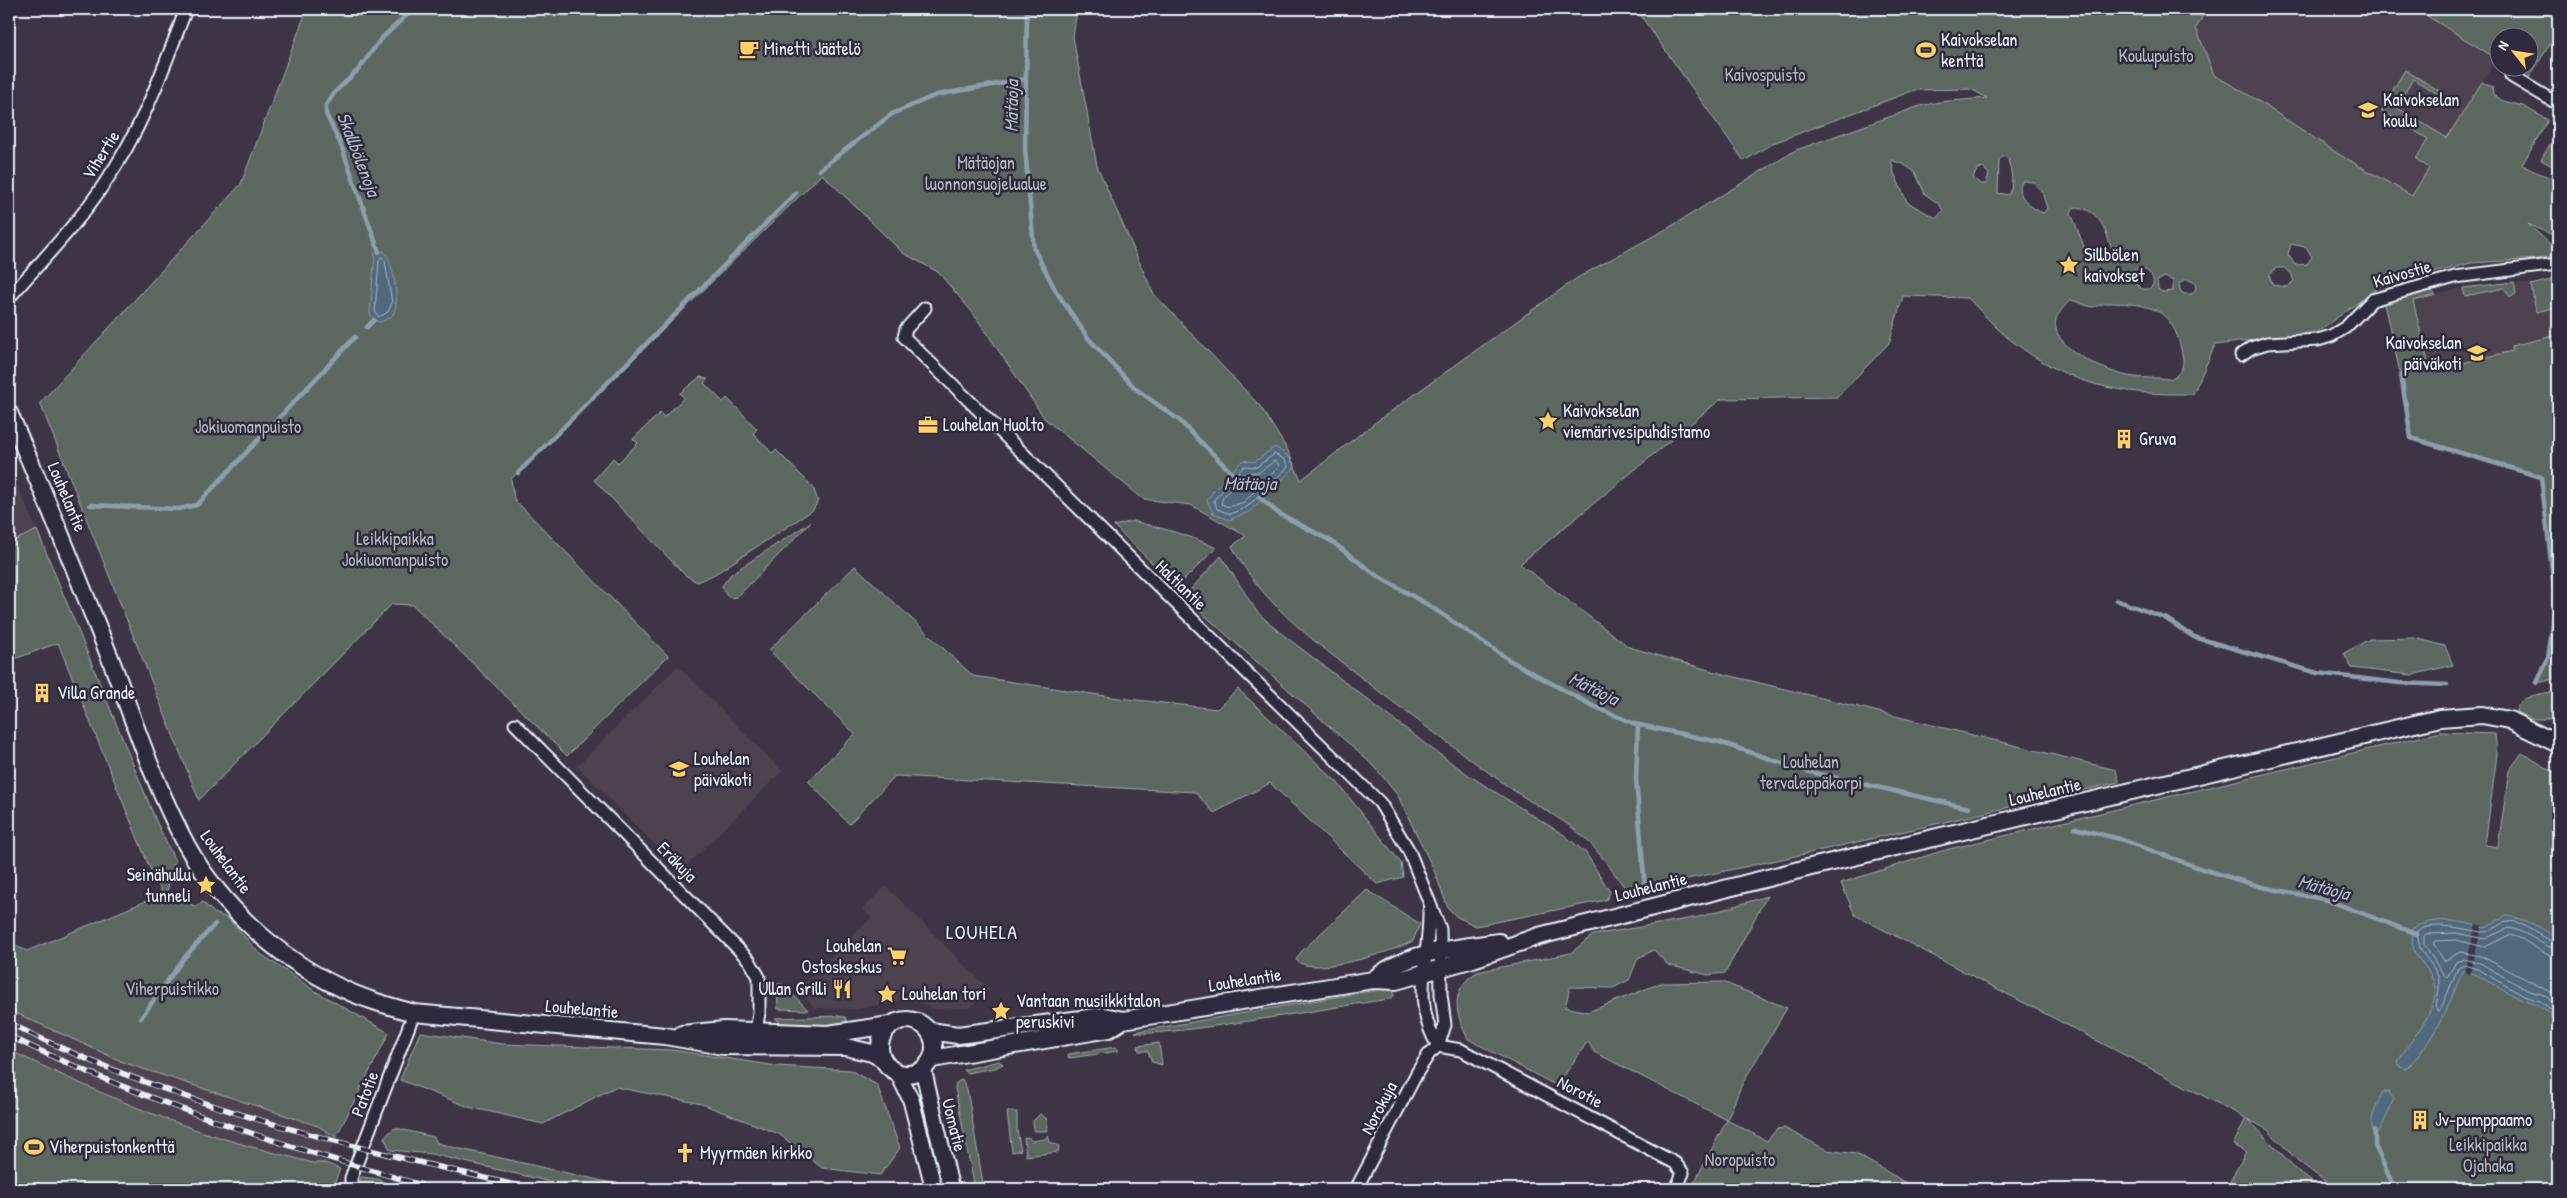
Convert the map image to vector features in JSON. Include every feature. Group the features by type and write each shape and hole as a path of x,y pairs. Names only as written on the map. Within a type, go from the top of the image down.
{"main road":[{"name":"Louhelantie","path":"9,413 56,518 154,773 177,826 203,871 216,888 253,927 318,976 377,1002 414,1013 665,1036 723,1046 753,1048 846,1047 872,1053 883,1060"},
{"name":"Louhelantie","path":"930,1031 958,1034 1104,1016 1123,1020 1372,980 1388,982 1423,974 1539,936 1820,865 2440,718 2482,715 2509,720 2558,744"},
{"name":"Louhelantie","path":"1372,980 1385,969 1441,951 1539,936"},
{"path":"909,1019 924,1025 930,1031 934,1046 927,1064 912,1074 898,1073 888,1067 883,1060 880,1041 890,1025 900,1020 909,1019"},
{"name":"Louhelantie","path":"927,1064 1109,1029 1123,1020"},
{"name":"Louhelantie","path":"665,1036 724,1030 828,1034 890,1025"}],"street":[{"name":"Vihertie","path":"9,298 104,185 128,146 155,94 186,9"},
{"path":"2514,78 2558,104"},
{"name":"Kaivostie","path":"2241,355 2251,348 2267,343 2318,340 2331,336 2346,327 2372,300 2455,277 2558,264"},
{"name":"Haltiantie","path":"925,308 906,329 904,337 1380,803 1409,851 1429,906 1440,929 1441,951"},
{"name":"Eräkuja","path":"516,724 749,960 759,977 759,1012 753,1048"},
{"name":"Haltiantie","path":"1424,956 1429,933 1429,906"},
{"name":"Norokuja","path":"1356,1189 1418,1071 1429,1054 1438,1046 1445,1025 1441,951"},
{"path":"1424,956 1423,974 1428,1027 1438,1046"},
{"name":"Patotie","path":"351,1189 351,1178 414,1013"},
{"name":"Norotie","path":"1438,1046 1461,1050 1675,1163 1683,1173 1676,1189"},
{"name":"Uomatie","path":"927,1064 951,1189"},
{"name":"Uomatie","path":"898,1073 911,1100 934,1189"}],"shaded area":[{"name":"Kaivokselan koulu","path":"2207,9 2558,9 2558,31 2540,60 2540,28 2490,28 2490,69 2412,197 2340,155 2252,97 2214,75 2196,28"},
{"name":"Kaivokselan päiväkoti","path":"2558,278 2558,458 2407,402 2384,304 2406,303 2463,288 2514,282 2531,285"},
{"path":"9,467 37,530 9,543"},
{"name":"Louhelan päiväkoti","path":"678,666 782,771 681,871 577,766"},
{"path":"886,886 989,990 970,1008 934,1009 922,1003 906,999 857,1009 815,1008 798,989 871,918 862,909"},
{"path":"9,1010 125,1063 319,1126 336,1137 326,1163 313,1163 226,1140 140,1109 9,1050"}],"green space":[{"path":"307,9 1077,9 1073,37 1097,166 1153,293 1260,406 1287,449 1301,480 1376,422 1577,278 1670,227 1796,150 1920,106 1939,102 1987,98 1971,89 1915,90 1773,143 1744,161 1636,9 2207,9 2196,28 2214,75 2252,97 2340,155 2412,196 2429,168 2416,159 2428,139 2381,110 2405,70 2443,93 2441,96 2413,79 2396,107 2447,138 2482,82 2492,87 2493,94 2503,101 2523,106 2548,120 2522,165 2540,174 2558,179 2558,232 2553,235 2528,224 2551,245 2558,242 2558,254 2539,259 2471,263 2437,272 2409,276 2382,285 2317,332 2215,345 2193,394 2119,390 2076,378 2034,356 2012,341 1968,298 1903,296 1889,343 1837,397 1721,399 1520,564 1629,647 1719,673 2116,770 2119,782 1805,854 1631,891 1625,888 1598,852 1579,833 1562,820 1515,791 1378,691 1291,621 1253,579 1232,546 1246,536 1191,505 1143,499 1045,419 973,313 938,272 903,253 822,174 511,479 514,499 668,656 567,756 413,605 392,604 199,800 40,403 241,184","holes":["2003,156 2008,159 2012,178 2011,187 2008,195 1998,193 1999,161","1891,160 1905,165 1915,172 1925,194 1940,205 1943,211 1936,218 1907,202 1894,173","1983,168 1989,174 1986,184 1980,184 1973,177 1978,169","2023,181 2033,182 2042,192 2047,208 2044,213 2032,207 2022,196 2019,187","2073,208 2085,209 2097,217 2101,222 2112,250 2107,258 2087,254 2071,213","2291,244 2306,247 2312,257 2307,264 2295,265 2288,254","2142,268 2151,275 2153,285 2149,289 2142,289 2132,279 2134,270","2276,268 2285,268 2291,273 2294,281 2287,287 2273,285 2269,276","2165,277 2173,281 2173,291 2162,292 2158,289 2157,281","2187,279 2195,283 2196,289 2192,294 2184,294 2180,290 2179,283","2070,300 2092,307 2108,303 2140,305 2151,308 2168,320 2175,330 2183,359 2183,366 2180,372 2169,379 2129,376 2103,368 2079,355 2061,339 2056,329 2056,319"]},
{"path":"2416,9 2558,9 2558,31 2540,60 2540,28 2490,28 2490,54"},
{"path":"2558,130 2558,169 2541,160"},
{"path":"2558,278 2558,307 2536,312 2531,285"},
{"path":"2514,282 2516,293 2510,297 2504,288 2465,296 2463,288"},
{"path":"2429,289 2436,295 2413,301 2430,371 2512,351 2511,346 2558,335 2558,648 2554,679 2537,683 2548,658 2556,604 2541,477 2411,438 2407,402 2384,304 2377,303"},
{"path":"700,377 708,379 704,383 723,402 727,398 757,429 753,433 772,453 776,450 813,487 818,501 813,510 715,574 697,582 685,575 594,480 613,458 618,463 638,443 633,439 660,413 664,417 684,398 680,393"},
{"path":"1133,521 1186,535 1216,548 1177,587 1114,526"},
{"path":"811,522 737,597 731,598 726,595 722,586 731,574"},
{"name":"Viherpuistikko","path":"37,530 157,823 175,861 166,895 195,906 203,902 214,913 228,918 258,952 315,991 389,1033 336,1137 318,1126 125,1063 9,1010 9,943 27,951 163,894 151,871 58,643 9,661 9,543"},
{"path":"1221,556 1257,612 1277,630 1432,749 1473,778 1564,835 1586,853 1610,892 1606,900 1476,926 1457,917 1448,908 1434,870 1398,796 1375,767 1184,597"},
{"path":"855,566 973,676 1119,698 1217,709 1238,689 1337,782 1401,863 1403,877 1377,884 1270,783 1214,813 1195,792 895,776 849,824 808,781 855,734 769,650"},
{"path":"2415,638 2445,646 2453,665 2412,675 2352,668 2344,653 2370,639"},
{"path":"2558,691 2558,719 2532,719 2516,712 2518,706 2526,698"},
{"name":"Leikkipaikka Ojahaka","path":"2441,732 2495,734 2497,754 2485,845 2498,847 2509,771 2522,753 2557,774 2558,772 2558,1189 2335,1189 2297,1160 2268,1130 2248,1119 2299,1172 2321,1189 2226,1189 2246,1152 2233,1145 2246,1118 1855,915 1841,883 1945,850"},
{"path":"1367,890 1420,924 1413,941 1389,951 1335,965 1305,965 1296,960 1301,952"},
{"path":"1767,896 1725,973 1708,975 1668,965 1654,950 1638,958 1629,980 1613,988 1570,987 1565,1007 1588,1012 1661,983 1723,982 1787,1008 1742,1084 1727,1120 1594,1052 1588,1041 1557,1086 1468,1039 1458,1011 1458,994 1468,979 1477,972 1571,953 1593,935 1699,917"},
{"path":"777,984 783,984 808,1010 778,1009"},
{"path":"1393,987 1394,996 1389,999 1176,1031 1135,1032"},
{"path":"845,1017 848,1024 800,1029 782,1024 775,1018"},
{"path":"420,1032 502,1044 672,1050 777,1066 850,1070 877,1085 900,1148 880,1175 822,1168 779,1134 702,1104 615,1087 543,1124 469,1107 400,1080"},
{"path":"1159,1043 1162,1065 1152,1062 1148,1051 1139,1051 1138,1046"},
{"path":"1116,1047 1119,1051 1069,1058 1068,1054"},
{"path":"9,1050 89,1087 172,1121 239,1143 313,1163 326,1163 340,1169 332,1189 9,1189"},
{"path":"999,1061 1003,1064 995,1068 966,1073 963,1070"},
{"path":"962,1079 967,1089 984,1189 975,1189 955,1088 956,1083"},
{"path":"1007,1112 1017,1112 1017,1131 1021,1150 1012,1152"},
{"path":"1040,1114 1047,1119 1048,1131 1034,1131 1033,1121"},
{"name":"Noropuisto","path":"1727,1120 1767,1141 1777,1129 1784,1128 1827,1150 1856,1154 1917,1189 1707,1189 1694,1183"},
{"path":"395,1128 434,1137 437,1143 452,1147 638,1189 581,1189 431,1154 390,1150 384,1137"},
{"path":"1048,1135 1050,1142 1059,1146 1058,1152 1026,1156 1024,1138 1028,1137 1032,1141 1045,1139"},
{"path":"361,1177 378,1179 399,1189 357,1189"}],"water":[{"path":"384,251 393,273 396,301 392,315 380,322 374,320 370,314 375,253"},
{"name":"Mätäoja","path":"1275,447 1289,457 1295,467 1249,512 1229,520 1213,513 1207,500 1214,490 1243,460 1254,462"},
{"path":"2506,916 2527,921 2558,939 2558,1020 2552,1019 2548,1012 2538,1005 2522,1000 2475,974 2463,970 2446,1010 2432,1035 2416,1059 2406,1069 2400,1067 2398,1062 2425,1021 2434,998 2435,987 2431,976 2413,947 2413,928 2430,922 2448,921 2467,923 2484,928"},
{"path":"2383,1092 2388,1092 2394,1099 2381,1128 2374,1136 2372,1119"}],"pier":[{"path":"2476,924 2482,926 2470,974 2464,973"}],"waterway":[{"name":"Skallbölenoja","path":"379,252 341,145 326,114 326,105 335,92 359,69 380,40 413,9"},
{"name":"Mätäoja","path":"1027,9 1025,149 1034,249 1056,291 1088,338 1136,389 1179,420 1234,475"},
{"path":"819,170 892,114 936,95 1026,79"},
{"path":"518,473 796,193"},
{"name":"Skallbölenoja","path":"367,327 374,320"},
{"name":"Skallbölenoja","path":"90,505 179,509 197,505 355,337"},
{"path":"2401,375 2411,438 2541,477 2556,604 2548,658 2537,683"},
{"name":"Mätäoja","path":"1259,497 1278,513 1331,541 1376,575 1430,606 1511,661 1591,705 1635,724 1719,742 1806,771 1969,808"},
{"path":"2116,600 2165,618 2194,637 2317,673 2399,683 2447,685"},
{"path":"1638,725 1636,779 1645,890"},
{"name":"Mätäoja","path":"2075,828 2120,839 2202,869 2262,887 2327,900 2417,934"},
{"path":"141,1018 184,958 215,924"},
{"path":"2375,1130 2375,1146 2395,1189"}],"railway":[{"path":"9,1023 72,1053 135,1078 266,1122 398,1157 532,1189"},
{"path":"9,1036 113,1082 219,1122 327,1157 436,1189"}],"place":[{"name":"Minetti Jäätelö","path":"749,49"},
{"name":"Kaivokselan kenttä","path":"1926,50"},
{"name":"Kaivokselan koulu","path":"2368,110"},
{"name":"Sillbölen kaivokset","path":"2069,265"},
{"name":"Kaivokselan päiväkoti","path":"2477,353"},
{"name":"Kaivokselan viemärivesipuhdistamo","path":"1548,421"},
{"name":"Louhelan Huolto","path":"928,425"},
{"name":"Gruva","path":"2124,439"},
{"name":"Villa Grande","path":"42,693"},
{"name":"Louhelan päiväkoti","path":"679,769"},
{"name":"Seinähullu tunneli","path":"206,885"},
{"name":"Louhelan Ostoskeskus","path":"897,956"},
{"name":"Ullan Grilli","path":"842,989"},
{"name":"Louhelan tori","path":"887,994"},
{"name":"Vantaan musiikkitalon peruskivi","path":"1001,1011"},
{"name":"Jv-pumppaamo","path":"2420,1120"},
{"name":"Viherpuistonkenttä","path":"34,1147"},
{"name":"Myyrmäen kirkko","path":"685,1153"}],"district":[{"name":"LOUHELA","path":"982,932"}],"park label":[{"name":"Koulupuisto","path":"2156,56"},
{"name":"Kaivospuisto","path":"1765,75"},
{"name":"Mätäojan luonnonsuojelualue","path":"986,173"},
{"name":"Jokiuomanpuisto","path":"248,427"},
{"name":"Leikkipaikka Jokiuomanpuisto","path":"395,549"},
{"name":"Louhelan tervaleppäkorpi","path":"1811,772"}]}
